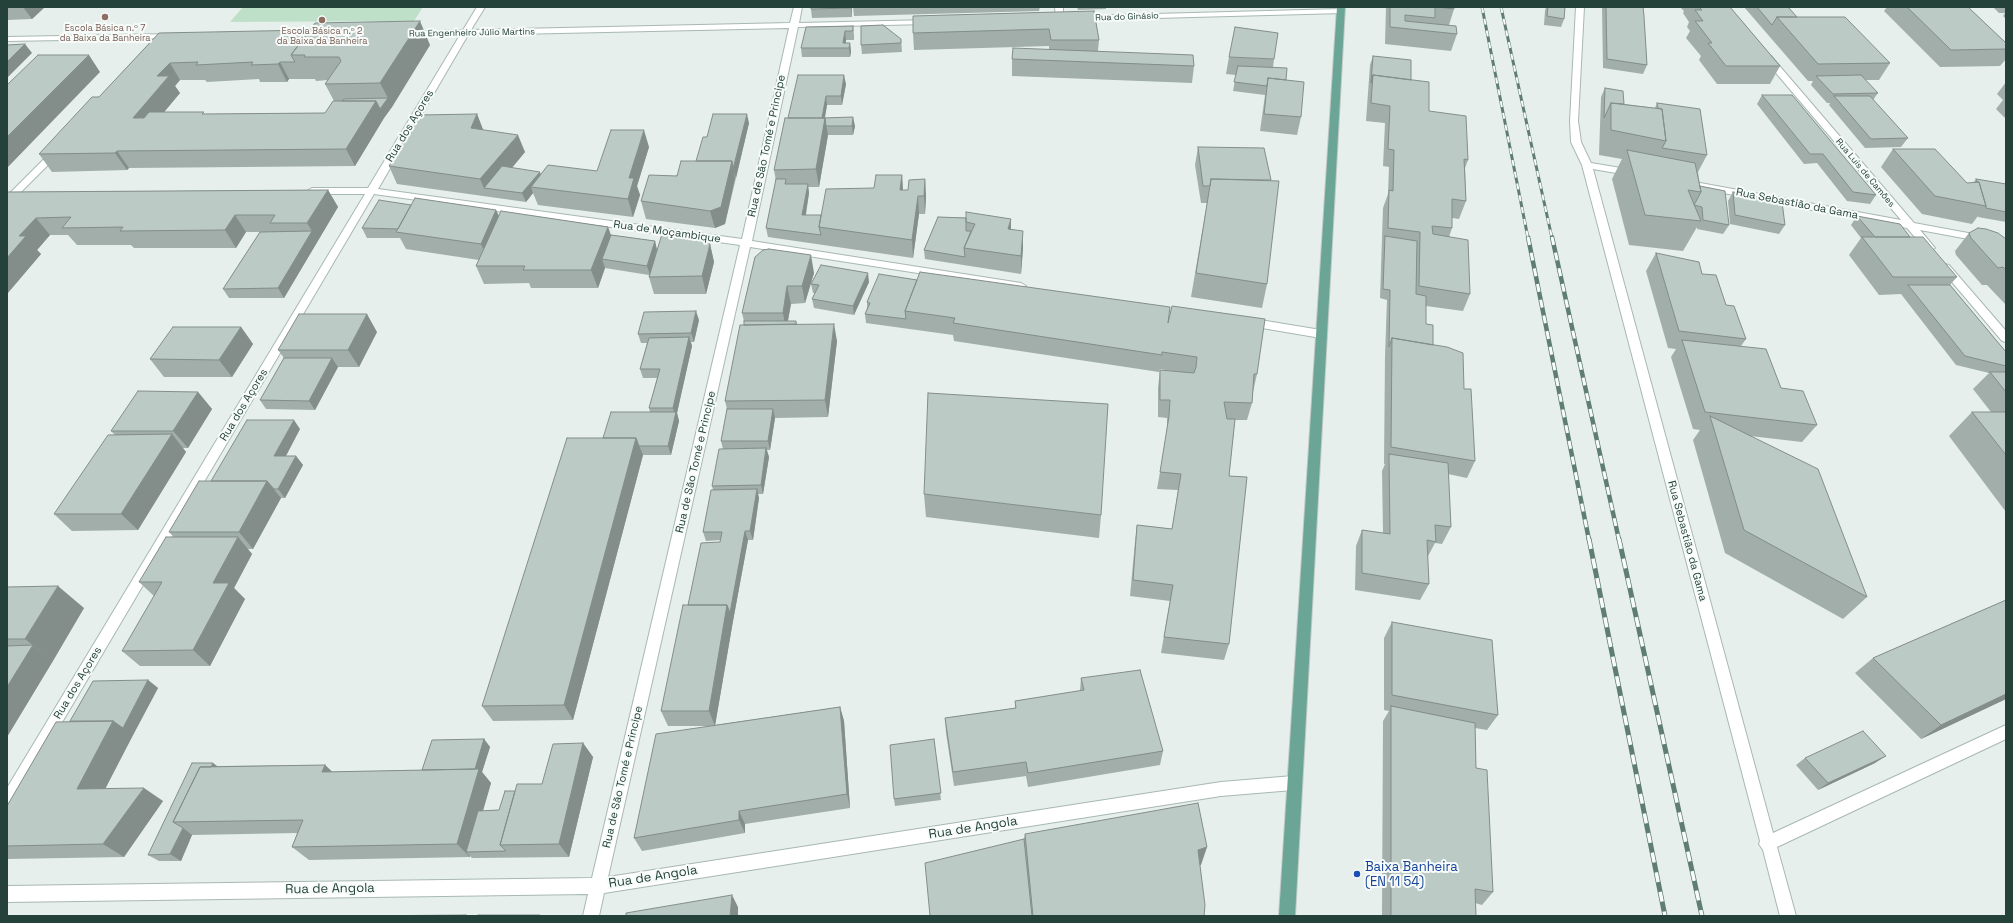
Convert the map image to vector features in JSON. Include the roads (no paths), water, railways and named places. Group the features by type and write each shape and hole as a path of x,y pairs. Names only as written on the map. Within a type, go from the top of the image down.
{"main road":[{"path":"1286,916 1341,9"}],"street":[{"name":"Rua dos Açores","path":"7,802 481,7"},
{"name":"Rua de São Tomé e Principe","path":"591,916 746,243 798,7"},
{"name":"Rua do Ginásio","path":"1059,7 1056,19 1341,9"},
{"name":"Rua Sebastião da Gama","path":"1580,7 1574,121 1576,142 1587,165 1767,844 1788,916"},
{"path":"794,26 935,22"},
{"name":"Rua Engenheiro Júlio Martins","path":"402,34 794,26"},
{"path":"7,39 176,36 161,48"},
{"name":"Rua Luis de Camões","path":"1761,49 2006,338"},
{"path":"7,201 11,193 66,142"},
{"path":"1587,165 1641,175"},
{"name":"Rua Sebastião da Gama","path":"1672,180 2006,243"},
{"name":"Rua de Moçambique","path":"301,191 372,191 746,243 1028,287"},
{"path":"11,193 31,192"},
{"path":"1239,321 1321,334"},
{"path":"1767,844 2006,732"},
{"name":"Rua de Angola","path":"7,894 598,886 1221,790 1293,783"}],"railway":[{"path":"1482,7 1528,238"},
{"path":"1501,7 1552,238"},
{"path":"1528,237 1589,540"},
{"path":"1552,237 1619,540"},
{"path":"1589,539 1665,916"},
{"path":"1619,539 1702,916"}],"place":[{"name":"Escola Básica n.º 7 da Baixa da Banheira","path":"105,17"},
{"name":"Escola Básica n.º 2 da Baixa da Banheira","path":"322,20"},
{"name":"Baixa Banheira (EN 11 54)","path":"1357,874"}]}
